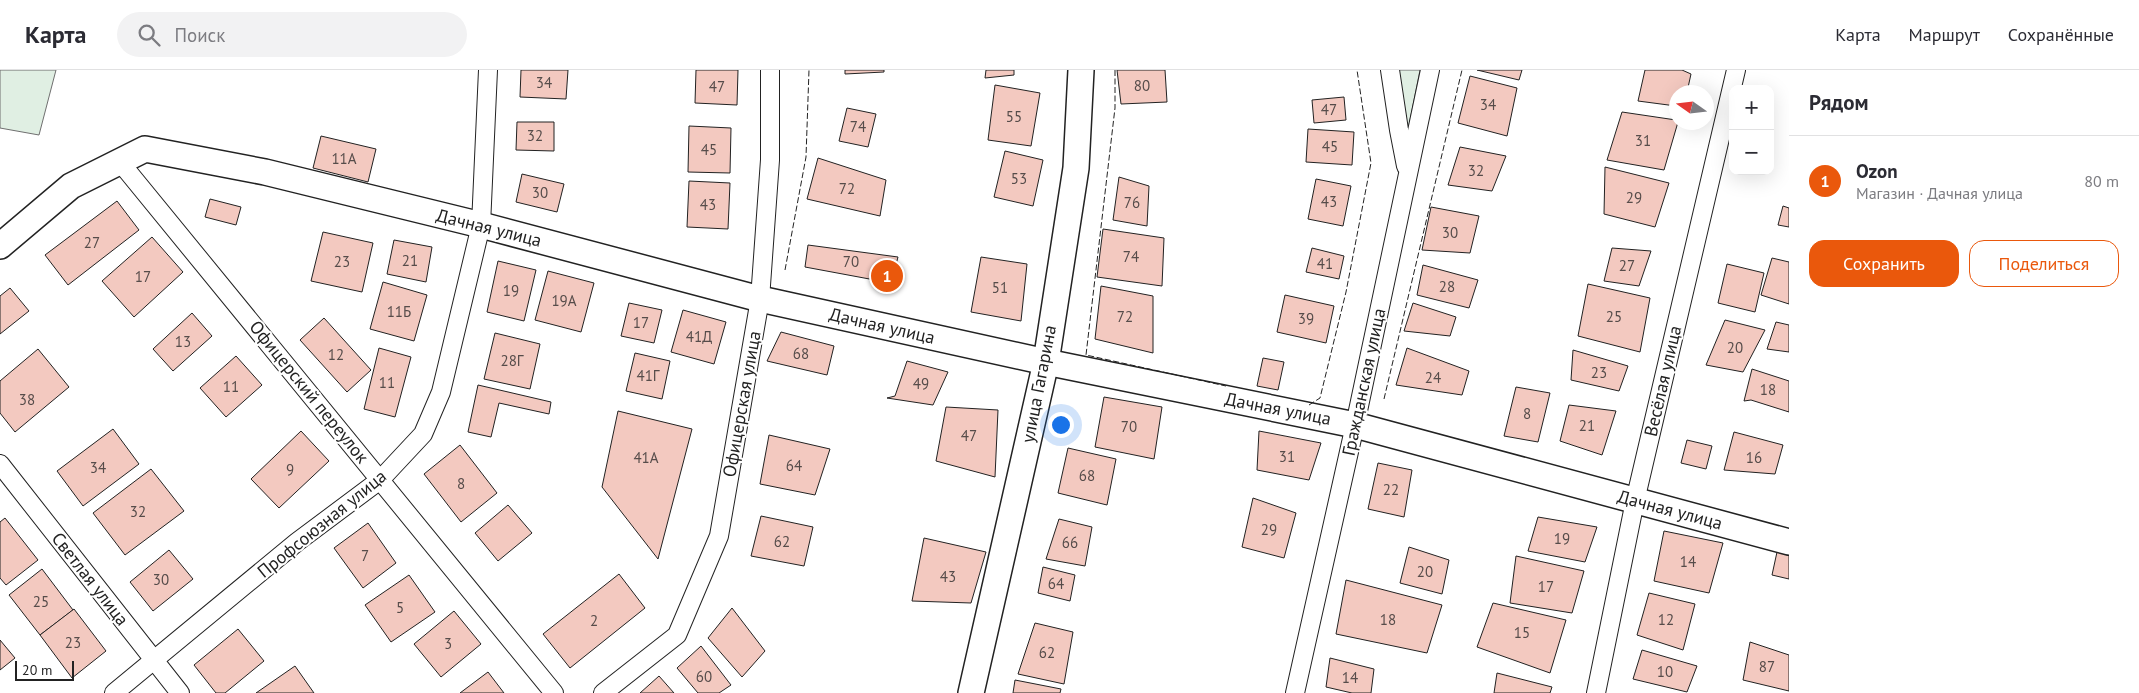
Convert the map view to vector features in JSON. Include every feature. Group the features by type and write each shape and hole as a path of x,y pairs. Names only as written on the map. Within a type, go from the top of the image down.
{"main road":[{"name":"улица Гагарина","path":"971,693 1046,362 1076,168 1081,70"},
{"name":"Дачная улица","path":"0,246 71,186 145,150 264,172 481,225 760,299 1046,362 1355,425 1789,542"}],"street":[{"name":"Профсоюзная улица","path":"114,693 155,662 297,542 380,480 423,434 441,392 481,225 488,70"},
{"name":"Офицерская улица","path":"603,693 677,635 720,536 760,299 770,160 770,70"},
{"path":"1390,70 1398,130 1408,174"},
{"name":"Гражданская улица","path":"1295,693 1355,425 1430,70"},
{"name":"Весёлая улица","path":"1596,693 1635,501 1736,70"},
{"name":"Офицерский переулок","path":"120,162 554,693"},
{"name":"Светлая улица","path":"0,464 180,693"}],"green space":[{"path":"0,70 56,70 39,135 0,128"},
{"path":"1394,70 1420,70 1407,135"}],"building":[{"path":"521,70 568,70 566,99 520,97"},
{"path":"696,70 738,70 737,105 695,103"},
{"path":"845,70 884,70 884,72 845,74"},
{"path":"986,70 1014,70 1014,75 985,78"},
{"path":"1117,70 1165,70 1167,102 1121,104"},
{"path":"1477,70 1522,70 1519,80"},
{"path":"1645,70 1682,70 1691,74 1689,85 1669,85 1669,105 1638,101"},
{"path":"1470,76 1517,88 1507,136 1458,123"},
{"path":"995,85 1040,93 1031,146 988,140"},
{"path":"1344,97 1346,120 1314,123 1312,100"},
{"path":"847,108 876,114 868,147 839,141"},
{"path":"1622,112 1669,119 1669,130 1676,130 1664,170 1607,160"},
{"path":"517,122 554,122 554,151 516,150"},
{"path":"689,126 731,128 730,173 688,172"},
{"path":"1308,129 1354,132 1352,165 1306,162"},
{"path":"321,136 376,149 368,182 313,168"},
{"path":"1460,147 1506,156 1492,191 1448,185"},
{"path":"1005,151 1043,160 1033,206 994,197"},
{"path":"818,158 886,180 880,216 807,199"},
{"path":"1605,167 1669,183 1655,227 1604,214"},
{"path":"522,174 564,184 557,212 516,202"},
{"path":"1119,177 1149,186 1147,226 1113,220"},
{"path":"1316,179 1351,186 1343,226 1308,219"},
{"path":"689,181 730,183 728,229 687,227"},
{"path":"210,199 241,207 236,225 205,217"},
{"path":"117,201 139,230 68,285 45,255"},
{"path":"1783,206 1789,208 1789,227 1778,225"},
{"path":"1431,207 1479,216 1470,253 1422,250"},
{"path":"1103,229 1164,238 1162,286 1097,277"},
{"path":"323,232 373,243 362,292 311,281"},
{"path":"152,237 183,272 134,317 102,281"},
{"path":"394,240 432,247 426,282 387,274"},
{"path":"808,245 898,257 891,283 805,267"},
{"path":"1312,248 1344,256 1339,279 1306,272"},
{"path":"1612,248 1651,251 1639,286 1604,281"},
{"path":"981,257 1027,264 1021,321 971,312"},
{"path":"1772,258 1789,262 1789,304 1761,295"},
{"path":"498,261 536,270 524,321 487,312"},
{"path":"1727,264 1764,273 1755,312 1718,303"},
{"path":"1423,265 1478,280 1469,308 1417,295"},
{"path":"548,271 594,283 581,332 535,320"},
{"path":"383,282 427,295 414,341 370,329"},
{"path":"1588,284 1650,298 1640,352 1578,336"},
{"path":"1101,286 1153,296 1153,353 1095,339"},
{"path":"10,288 29,311 0,334 0,296"},
{"path":"1285,295 1334,306 1326,343 1277,332"},
{"path":"629,303 662,310 654,343 621,336"},
{"path":"1413,303 1456,317 1450,336 1404,331"},
{"path":"683,310 726,322 714,364 671,352"},
{"path":"192,313 212,336 173,371 153,349"},
{"path":"324,318 371,370 347,392 300,340"},
{"path":"1725,320 1765,330 1743,372 1706,365"},
{"path":"1776,322 1789,325 1789,352 1767,349"},
{"path":"781,332 834,346 827,375 767,361"},
{"path":"495,333 540,344 530,389 484,379"},
{"path":"379,348 411,357 395,417 364,409"},
{"path":"1407,348 1469,371 1462,395 1396,385"},
{"path":"38,349 69,387 15,432 0,413 0,381"},
{"path":"1573,350 1628,366 1619,391 1571,380"},
{"path":"635,353 670,361 662,399 626,391"},
{"path":"236,356 262,385 226,417 200,388"},
{"path":"1263,358 1284,362 1278,390 1257,386"},
{"path":"907,361 948,372 933,405 887,398 895,396"},
{"path":"1752,369 1789,381 1789,412 1751,400 1744,401"},
{"path":"478,385 551,402 549,414 499,403 491,437 468,432"},
{"path":"1516,387 1550,393 1538,442 1504,436"},
{"path":"1104,397 1162,407 1154,459 1095,447"},
{"path":"1569,405 1616,411 1602,455 1560,441"},
{"path":"946,407 998,410 995,477 936,461"},
{"path":"618,411 692,429 658,559 602,487"},
{"path":"113,429 139,464 83,506 57,471"},
{"path":"301,431 329,461 279,508 251,479"},
{"path":"1259,431 1321,443 1309,480 1257,470"},
{"path":"1734,432 1783,445 1775,474 1724,470"},
{"path":"769,435 830,449 815,495 760,484"},
{"path":"1687,440 1712,446 1706,469 1681,463"},
{"path":"460,445 497,493 461,522 424,474"},
{"path":"1068,448 1116,459 1107,505 1058,493"},
{"path":"1378,463 1412,470 1404,517 1368,509"},
{"path":"151,469 184,511 125,555 93,513"},
{"path":"1253,498 1296,513 1284,558 1242,547"},
{"path":"508,505 532,533 498,561 475,533"},
{"path":"761,516 813,527 804,566 751,556"},
{"path":"1538,517 1597,527 1585,562 1528,551"},
{"path":"5,518 38,560 6,585 0,578 0,522"},
{"path":"1059,519 1092,527 1085,566 1046,559"},
{"path":"368,523 396,563 363,588 334,548"},
{"path":"1664,531 1723,543 1709,593 1654,581"},
{"path":"924,538 986,552 971,603 912,601"},
{"path":"1409,547 1449,560 1442,594 1400,583"},
{"path":"169,550 193,579 153,611 130,582"},
{"path":"1777,552 1789,555 1789,579 1772,575"},
{"path":"1516,556 1584,571 1572,613 1510,603"},
{"path":"1043,567 1075,575 1070,601 1038,593"},
{"path":"42,569 73,610 40,635 9,595"},
{"path":"619,574 645,608 570,668 543,634"},
{"path":"409,575 435,612 391,642 365,605"},
{"path":"1346,580 1442,605 1427,653 1336,634"},
{"path":"1649,593 1695,604 1683,650 1637,635"},
{"path":"1493,603 1566,620 1550,673 1477,647"},
{"path":"732,608 765,651 742,677 708,638"},
{"path":"74,609 106,651 72,678 40,635"},
{"path":"454,611 481,644 441,677 414,644"},
{"path":"1035,623 1073,632 1064,684 1018,674"},
{"path":"238,629 264,661 225,693 216,693 194,665"},
{"path":"0,640 15,658 0,670"},
{"path":"1750,642 1789,655 1789,691 1743,680"},
{"path":"701,646 731,685 719,693 698,693 677,668"},
{"path":"1642,650 1697,666 1687,692 1633,679"},
{"path":"1330,658 1374,669 1371,693 1352,693 1326,687"},
{"path":"295,666 314,693 256,693"},
{"path":"488,672 504,693 460,693"},
{"path":"1497,673 1552,687 1550,693 1494,693"},
{"path":"659,676 674,693 640,693"},
{"path":"1015,680 1061,689 1060,693 1013,693"}],"fence":[{"path":"785,270 806,157 809,70"},
{"path":"1115,70 1115,108 1086,355 1226,386"},
{"path":"1309,405 1320,398 1346,292 1371,163 1357,70"},
{"path":"1384,399 1462,70"}],"place":[{"name":"Ozon","path":"887,276"}]}
